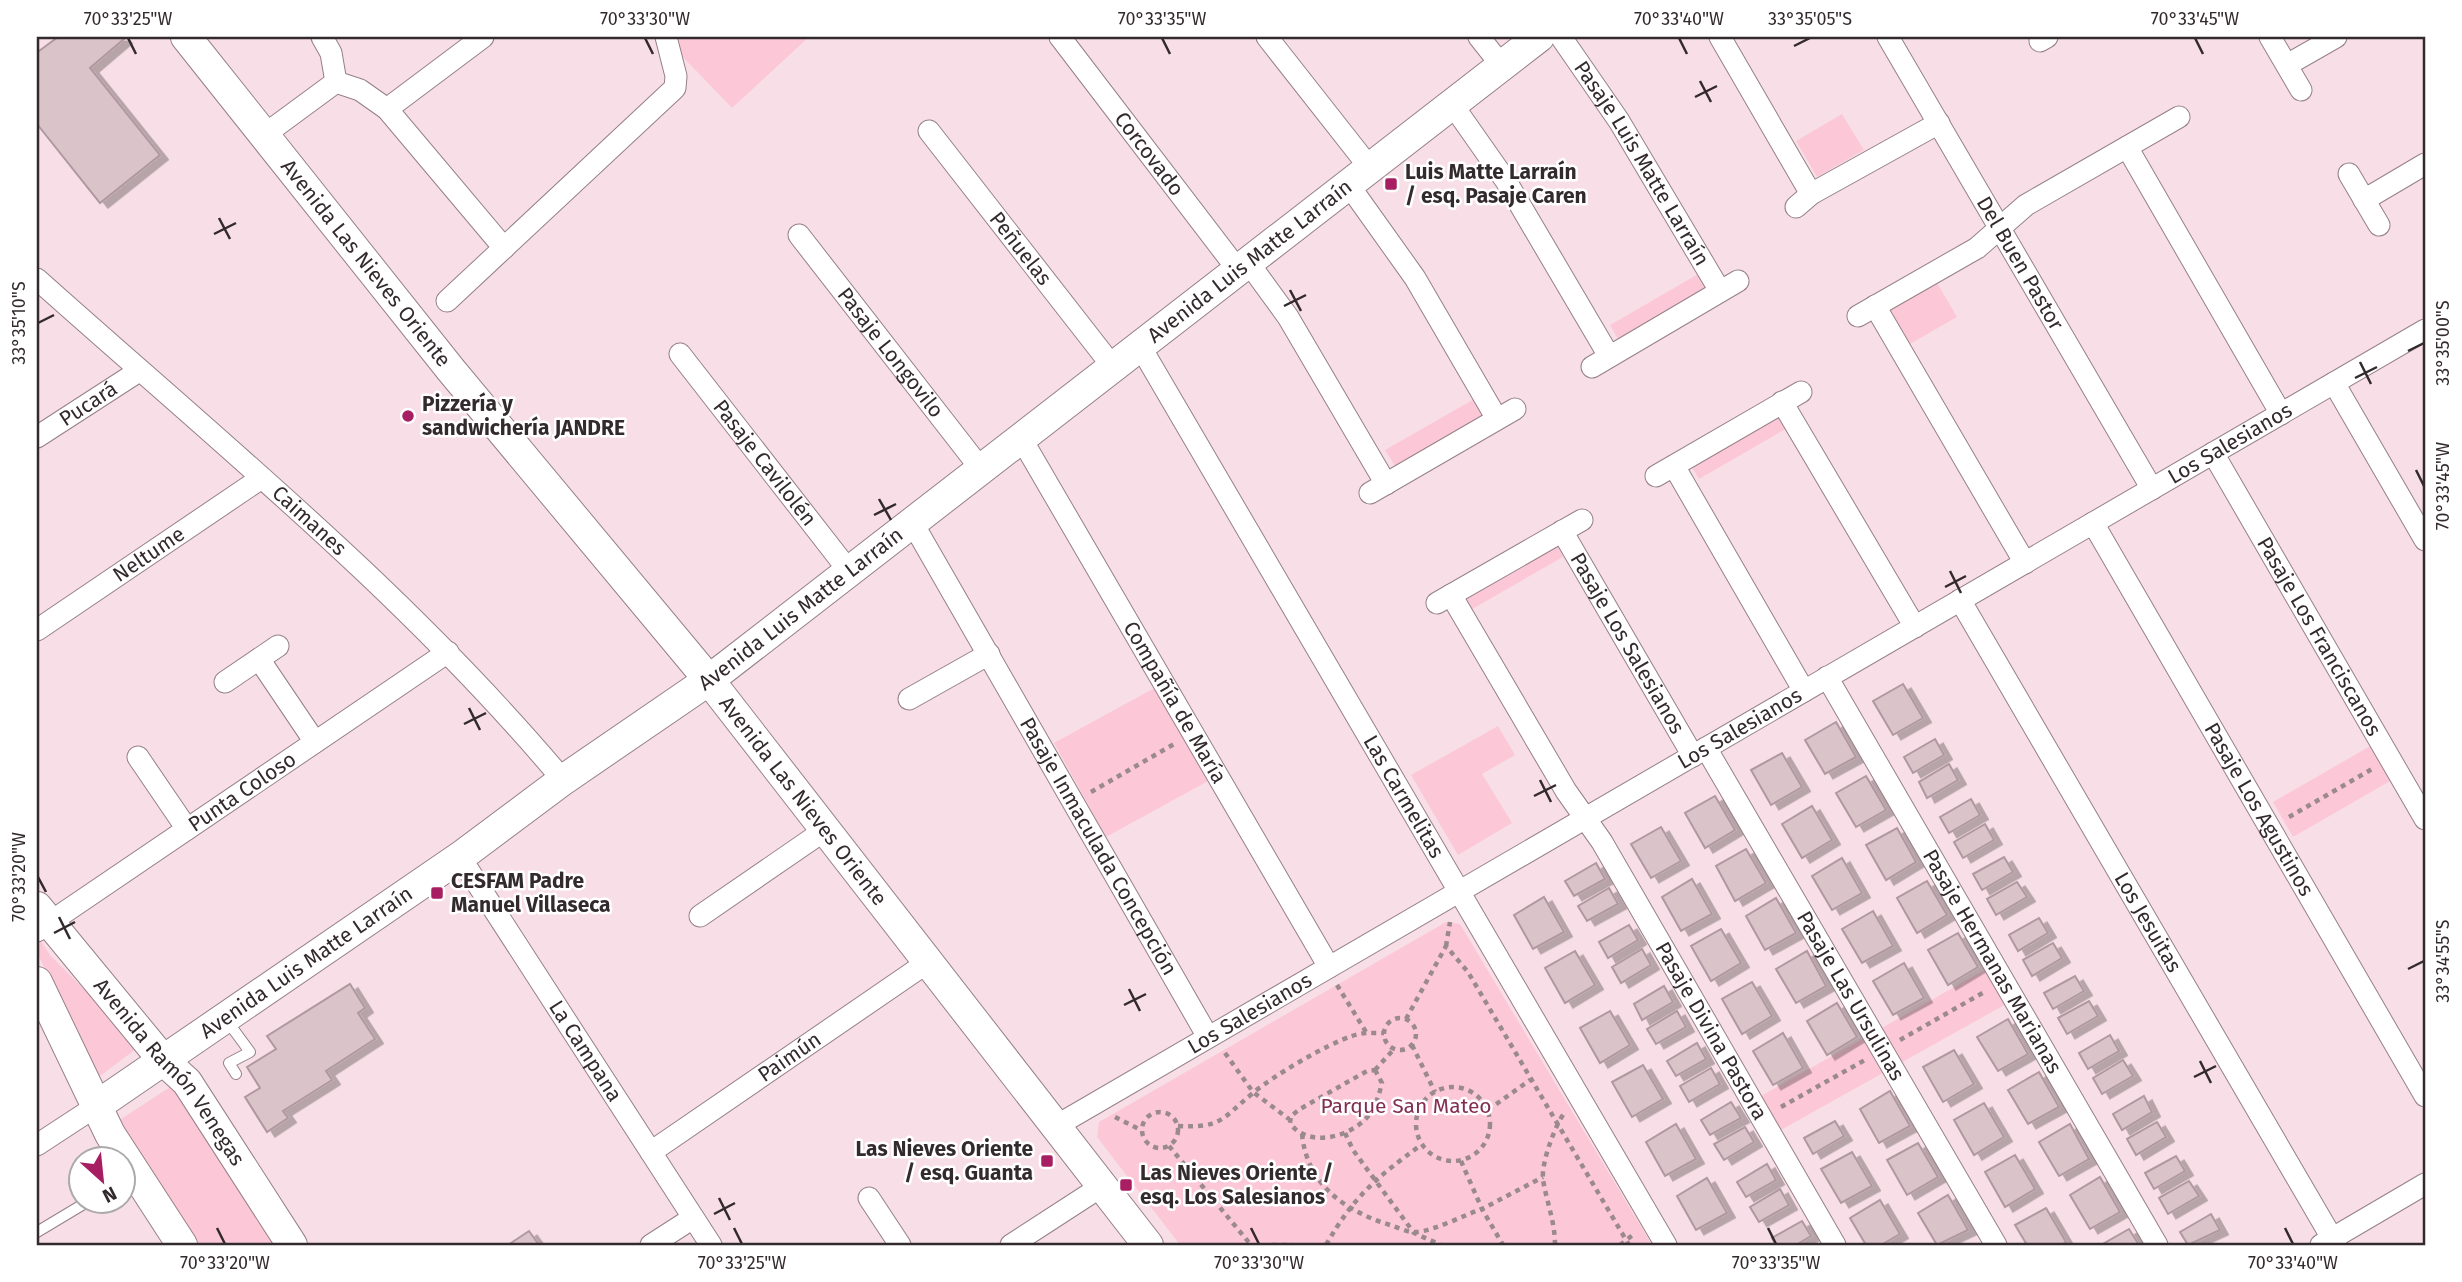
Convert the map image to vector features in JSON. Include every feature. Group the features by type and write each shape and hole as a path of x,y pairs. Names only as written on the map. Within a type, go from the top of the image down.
{"street":[{"name":"Avenida Las Nieves Oriente","path":"186,37 451,370 709,680 1148,1245"},
{"path":"322,37 331,53 336,82"},
{"path":"387,109 483,37"},
{"path":"447,301 675,88 676,76 666,37"},
{"name":"Corcovado","path":"1060,37 1243,266"},
{"path":"1243,266 1287,317 1378,488 1506,414 1415,278 1359,176 1267,37"},
{"path":"1479,37 1502,66"},
{"name":"Avenida Luis Matte Larraín","path":"37,1145 460,857 563,780 709,680 1539,37"},
{"name":"Pasaje Luis Matte Larraín","path":"1452,104 1506,181 1600,361 1729,286 1608,102 1561,37"},
{"path":"1720,37 1803,200 1939,123"},
{"name":"Del Buen Pastor","path":"1888,37 2152,489"},
{"path":"2270,37 2301,90"},
{"path":"2287,65 2336,37"},
{"path":"264,135 336,82"},
{"path":"336,82 360,90 387,109 504,248"},
{"path":"2025,563 1867,311 1977,248 2026,205 2179,117"},
{"name":"Peñuelas","path":"929,131 1113,367"},
{"path":"2127,147 2281,414"},
{"path":"2364,200 2425,164"},
{"path":"2348,174 2379,225"},
{"name":"Pasaje Longovilo","path":"799,235 981,469"},
{"name":"Caimanes","path":"37,279 396,600 505,711 563,780"},
{"name":"Los Salesianos","path":"1056,1126 2425,330"},
{"name":"Las Carmelitas","path":"1140,346 1666,1245"},
{"name":"Pasaje Cavilolén","path":"680,354 849,571"},
{"name":"Pucará","path":"37,437 139,370"},
{"path":"2334,383 2425,540"},
{"path":"1804,691 1665,471 1792,397 1915,627"},
{"name":"Compañía de María","path":"1021,438 1329,967"},
{"name":"Pasaje Los Franciscanos","path":"2213,453 2425,819"},
{"name":"Neltume","path":"37,630 260,479"},
{"name":"Pasaje Los Salesianos","path":"1582,520 1444,599 1585,818"},
{"name":"Pasaje Inmaculada Concepción","path":"912,522 1208,1037"},
{"name":"Pasaje Los Agustinos","path":"2093,523 2425,1096"},
{"name":"Pasaje Los Salesianos","path":"1562,531 1699,752"},
{"name":"Los Jesuitas","path":"1960,600 2329,1243"},
{"path":"225,682 278,646"},
{"name":"Punta Coloso","path":"40,921 187,829 448,652"},
{"path":"909,699 989,654"},
{"path":"259,659 315,742"},
{"name":"Pasaje Hermanas Marianas","path":"1827,677 2157,1245"},
{"name":"Pasaje Las Ursulinas","path":"1699,752 1996,1245"},
{"path":"138,757 187,829"},
{"name":"Pasaje Divina Pastora","path":"1585,818 1602,842 1835,1245"},
{"path":"699,916 825,830"},
{"name":"La Campana","path":"460,857 711,1245"},
{"name":"Avenida Ramón Venegas","path":"40,921 163,1060 187,1082 292,1245"},
{"name":"Paimún","path":"651,1152 928,962"},
{"path":"37,982 96,1107 182,1245"},
{"path":"2329,1243 2425,1184"},
{"path":"1011,1245 1102,1186"},
{"path":"869,1198 901,1245"},
{"path":"651,1245 693,1217"}],"lane":[{"path":"225,1018 250,1052 229,1063 236,1074"},
{"path":"37,1232 66,1215"}],"path":[{"path":"1074,802 1193,733"},
{"path":"2270,828 2390,759"},
{"path":"1406,1020 1447,946 1468,972 1628,1243 1620,1245"},
{"path":"1329,967 1366,1032"},
{"path":"1396,1019 1406,1020 1414,1026 1416,1036 1412,1045 1404,1050 1394,1049 1386,1042 1384,1033 1388,1024 1396,1019"},
{"path":"1178,1126 1204,1127 1224,1119 1254,1092 1326,1049 1366,1032 1384,1033"},
{"path":"1208,1037 1221,1048 1254,1092 1289,1119 1295,1130 1321,1138 1345,1133 1358,1126 1378,1099 1382,1083 1375,1070"},
{"path":"1412,1045 1435,1092"},
{"path":"1289,1119 1367,1070 1375,1070 1394,1049"},
{"path":"1488,1110 1530,1080"},
{"path":"1450,1086 1466,1088 1479,1097 1488,1110 1490,1126 1486,1142 1476,1154 1461,1161 1446,1161 1432,1156 1421,1145 1416,1130 1417,1116 1423,1102 1435,1092 1450,1086"},
{"path":"1154,1112 1169,1114 1178,1126 1178,1134 1169,1146 1154,1147 1147,1143 1141,1130 1143,1122 1154,1112"},
{"path":"1555,1245 1555,1222 1543,1177 1556,1125"},
{"path":"1345,1133 1374,1179 1415,1233"},
{"path":"1302,1134 1303,1149 1317,1176 1329,1195 1346,1209 1441,1245"},
{"path":"1326,1245 1346,1209 1374,1179 1421,1145"},
{"path":"1169,1146 1251,1245"},
{"path":"1461,1161 1482,1209 1503,1245"},
{"path":"1415,1233 1482,1209 1543,1177"},
{"path":"1272,1245 1293,1245"}],"green space":[{"path":"673,37 809,37 732,108 678,52"},
{"path":"1842,114 1864,150 1817,177 1796,141"},
{"path":"1700,273 1709,288 1619,341 1610,325"},
{"path":"1936,281 1957,317 1910,344 1889,308"},
{"path":"1476,398 1485,414 1395,466 1385,450"},
{"path":"1780,411 1789,427 1699,479 1690,464"},
{"path":"1555,541 1563,557 1467,612 1458,597"},
{"path":"1158,686 1210,780 1106,837 1054,743"},
{"path":"1498,726 1515,755 1482,774 1512,823 1458,855 1411,775"},
{"path":"2372,745 2392,780 2293,837 2273,802"},
{"name":"Parque San Mateo","path":"1446,922 1460,924 1652,1245 1180,1245 1097,1137 1099,1122"},
{"path":"37,935 50,955 140,1046 96,1079 37,952"},
{"path":"1988,968 2008,1003 1781,1130 1761,1096"},
{"path":"170,1087 181,1098 279,1245 198,1245 136,1152 136,1146 132,1146 123,1133 121,1119"}],"building":[{"path":"58,37 124,39 90,68 160,155 100,203 37,124 37,49 39,51"},
{"path":"1903,684 1923,718 1893,735 1873,701"},
{"path":"1836,722 1856,757 1825,774 1805,740"},
{"path":"1935,739 1944,755 1913,773 1904,757"},
{"path":"1782,753 1802,787 1771,805 1751,770"},
{"path":"1949,764 1958,780 1927,798 1919,782"},
{"path":"1866,776 1886,810 1856,827 1836,793"},
{"path":"1715,796 1735,830 1705,848 1685,813"},
{"path":"1971,799 1980,815 1949,833 1940,817"},
{"path":"1812,806 1832,840 1802,858 1782,824"},
{"path":"1985,824 1994,840 1963,858 1954,842"},
{"path":"1661,827 1681,861 1651,878 1631,844"},
{"path":"1897,828 1916,862 1886,880 1866,845"},
{"path":"1746,849 1766,883 1735,901 1716,866"},
{"path":"2004,857 2013,872 1982,890 1973,874"},
{"path":"1842,858 1862,893 1832,910 1812,876"},
{"path":"1596,863 1605,879 1574,896 1565,881"},
{"path":"1692,879 1712,914 1681,931 1662,897"},
{"path":"1927,881 1947,915 1917,933 1897,898"},
{"path":"2017,882 2027,897 1996,915 1987,899"},
{"path":"1609,888 1618,904 1587,921 1578,906"},
{"path":"1544,897 1564,932 1533,949 1514,915"},
{"path":"1776,898 1796,933 1765,950 1746,916"},
{"path":"1873,911 1893,946 1862,963 1842,929"},
{"path":"2039,918 2048,933 2018,951 2009,935"},
{"path":"1629,925 1638,940 1608,958 1599,942"},
{"path":"1721,929 1741,963 1711,981 1691,946"},
{"path":"1958,933 1978,967 1948,985 1928,950"},
{"path":"2053,943 2062,958 2032,976 2023,960"},
{"path":"1642,949 1651,965 1621,983 1612,967"},
{"path":"1575,951 1595,985 1565,1003 1545,968"},
{"path":"1807,951 1826,986 1796,1003 1776,969"},
{"path":"1904,963 1924,998 1893,1015 1873,981"},
{"path":"2075,976 2084,991 2053,1009 2044,993"},
{"path":"1752,982 1772,1016 1742,1034 1722,999"},
{"path":"350,984 365,1008 358,1013 375,1039 326,1071 332,1080 283,1111 288,1118 267,1132 245,1097 260,1088 247,1067 276,1049 267,1036"},
{"path":"1664,986 1673,1002 1642,1020 1634,1004"},
{"path":"2089,1001 2098,1016 2067,1034 2058,1018"},
{"path":"1837,1003 1857,1037 1827,1055 1807,1021"},
{"path":"1610,1011 1630,1045 1600,1063 1580,1028"},
{"path":"1677,1011 1686,1027 1656,1044 1647,1029"},
{"path":"2008,1019 2028,1054 1998,1071 1977,1037"},
{"path":"1783,1033 1803,1068 1773,1085 1753,1051"},
{"path":"2110,1035 2119,1051 2088,1069 2079,1053"},
{"path":"1697,1043 1706,1059 1676,1076 1667,1061"},
{"path":"1954,1050 1974,1084 1943,1102 1923,1067"},
{"path":"2123,1060 2133,1076 2102,1094 2093,1078"},
{"path":"1643,1065 1663,1099 1632,1117 1612,1082"},
{"path":"1711,1068 1720,1084 1689,1102 1680,1086"},
{"path":"2039,1072 2059,1107 2028,1124 2008,1090"},
{"path":"1890,1091 1910,1126 1879,1143 1860,1109"},
{"path":"2144,1096 2152,1112 2122,1130 2113,1114"},
{"path":"1731,1102 1741,1118 1710,1135 1701,1120"},
{"path":"1984,1103 2004,1137 1974,1155 1954,1120"},
{"path":"1835,1121 1844,1136 1813,1154 1804,1138"},
{"path":"2157,1122 2166,1137 2136,1155 2127,1139"},
{"path":"1676,1124 1696,1159 1665,1176 1646,1142"},
{"path":"2070,1124 2089,1159 2059,1176 2039,1142"},
{"path":"1745,1127 1754,1142 1724,1160 1714,1144"},
{"path":"1918,1143 1938,1177 1907,1195 1887,1160"},
{"path":"1852,1152 1872,1186 1841,1203 1821,1169"},
{"path":"2015,1155 2035,1189 2005,1207 1985,1172"},
{"path":"2176,1156 2185,1171 2154,1189 2145,1173"},
{"path":"1767,1164 1776,1180 1746,1197 1737,1182"},
{"path":"2100,1177 2120,1212 2090,1229 2070,1195"},
{"path":"1707,1178 1727,1213 1696,1230 1677,1196"},
{"path":"2189,1181 2199,1196 2168,1214 2159,1198"},
{"path":"1780,1189 1789,1205 1759,1222 1750,1207"},
{"path":"1948,1195 1968,1230 1937,1245 1918,1213"},
{"path":"1880,1200 1900,1234 1881,1245 1866,1245 1850,1218"},
{"path":"2046,1208 2066,1242 2061,1245 2027,1245 2015,1225"},
{"path":"2211,1214 2220,1230 2188,1245 2180,1232"},
{"path":"1802,1221 1811,1236 1796,1245 1776,1245 1772,1238"},
{"path":"2129,1229 2139,1245 2101,1245"},
{"path":"529,1231 539,1245 508,1245"}],"place":[{"name":"Luis Matte Larraín / esq. Pasaje Caren","path":"1391,184"},
{"name":"Pizzería y sandwichería JANDRE","path":"408,416"},
{"name":"CESFAM Padre Manuel Villaseca","path":"437,893"},
{"name":"Las Nieves Oriente / esq. Guanta","path":"1047,1161"},
{"name":"Las Nieves Oriente / esq. Los Salesianos","path":"1126,1185"}]}
